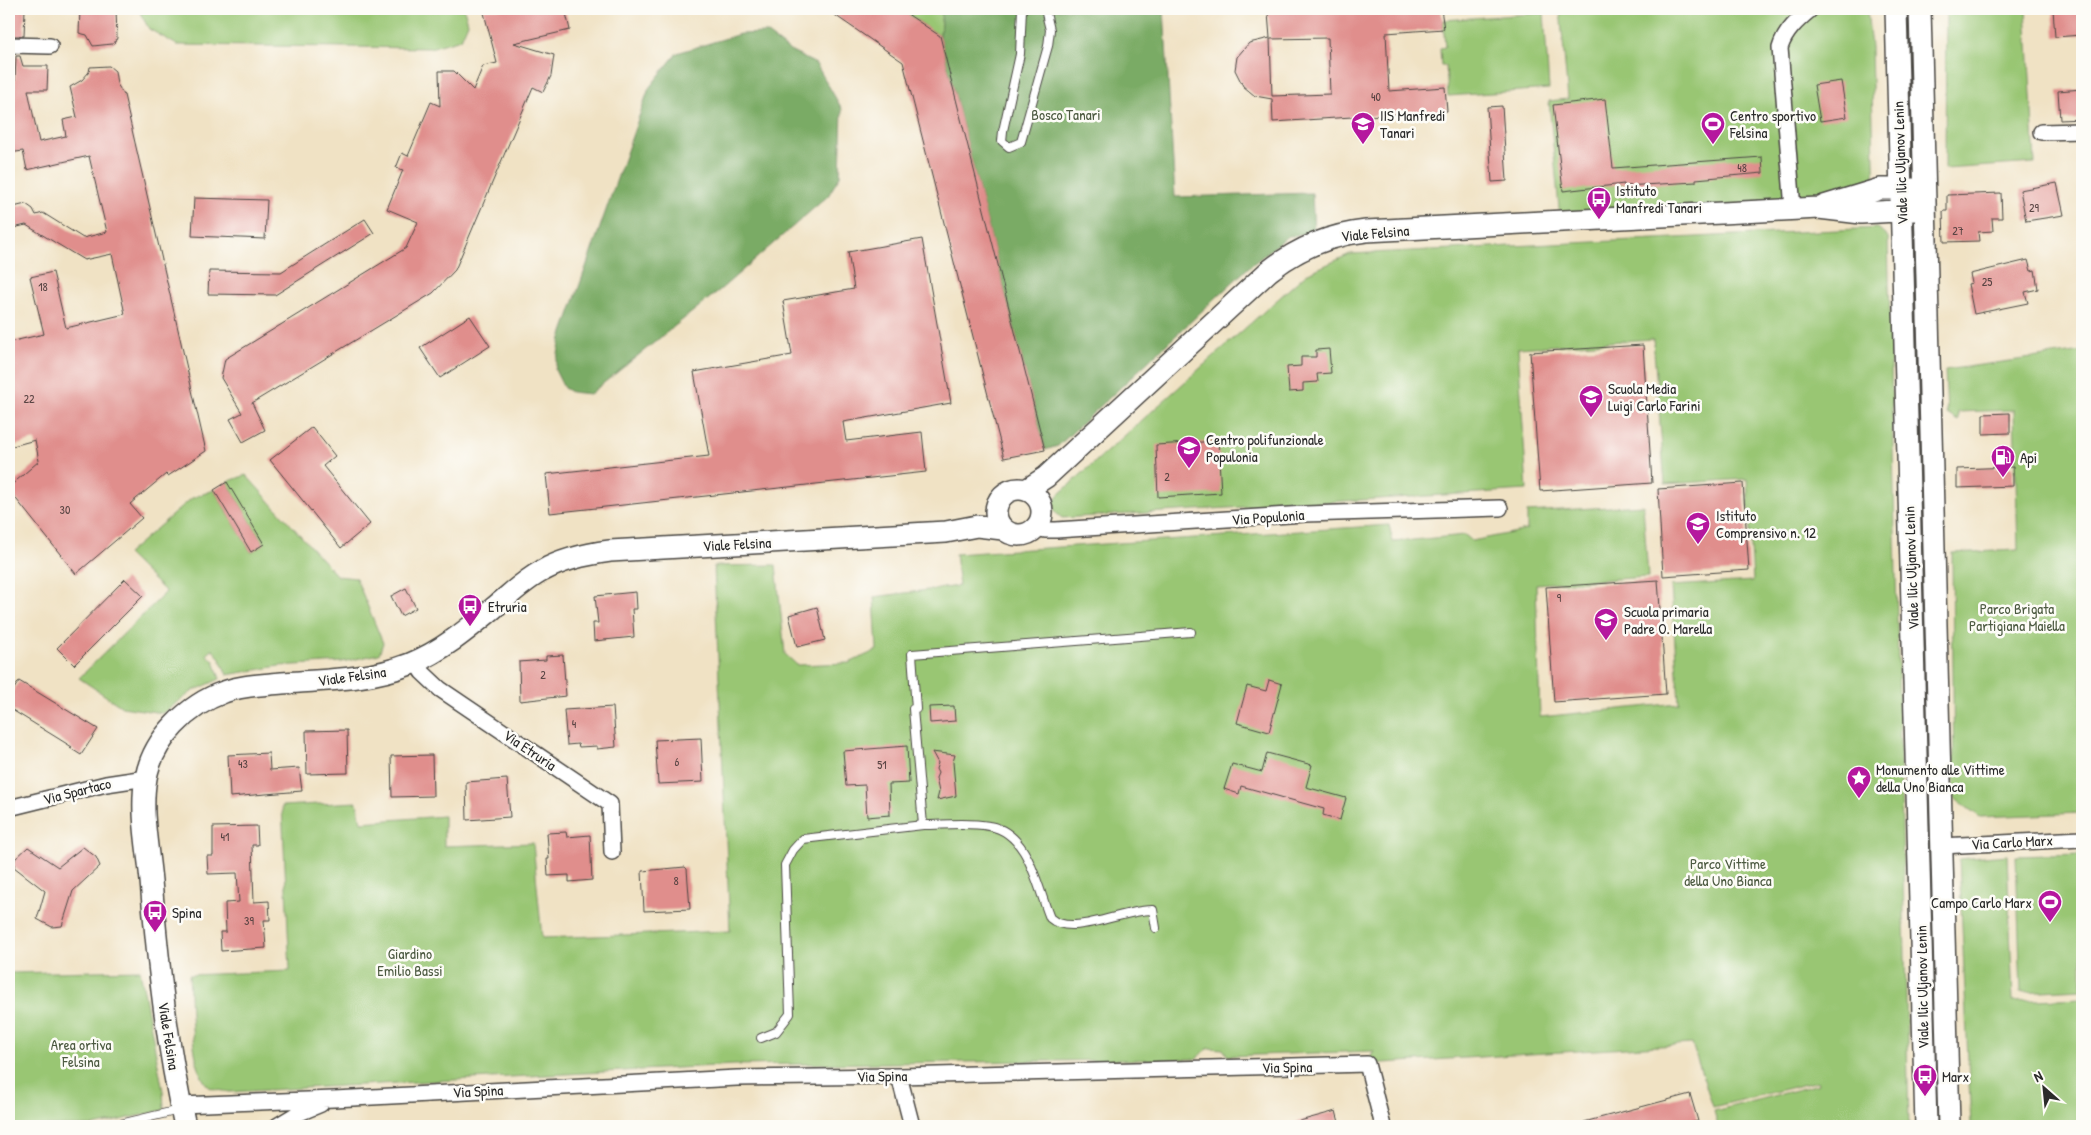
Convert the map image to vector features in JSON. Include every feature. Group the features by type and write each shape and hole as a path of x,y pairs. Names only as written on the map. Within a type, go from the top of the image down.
{"street":[{"path":"1793,209 1780,48 1790,28 1811,9"},
{"name":"Viale Ilic Uljanov Lenin","path":"1896,9 1926,1126"},
{"name":"Viale Ilic Uljanov Lenin","path":"1920,9 1949,1126"},
{"path":"9,45 50,46"},
{"path":"2041,132 2082,131"},
{"name":"Viale Felsina","path":"185,1117 165,1021 145,813 146,778 164,737 177,722 207,700 225,691 250,686 357,677 382,673 416,662 442,647 470,627 528,579 558,563 585,555 610,551 946,532 1000,521 997,506 1005,494 1018,489 1032,494 1046,477 1250,287 1287,257 1328,238 1346,233 1366,231 1793,209 1819,208 1861,214 1901,212 1915,210 1924,199 1915,189 1900,189 1869,192 1819,208"},
{"path":"1000,521 1017,535 1025,534 1037,526 1042,512 1032,494"},
{"name":"Via Populonia","path":"1037,526 1045,530 1056,530 1305,514 1500,508"},
{"name":"Via Etruria","path":"416,662 422,672 440,689 610,804 612,852"},
{"name":"Via Spartaco","path":"9,808 106,784 146,778"},
{"name":"Via Carlo Marx","path":"1942,846 2082,839"},
{"name":"Via Spina","path":"185,1117 334,1100 737,1078 899,1076 1367,1064 1384,1126"},
{"path":"899,1076 912,1126"},
{"name":"Via Spina","path":"277,1126 297,1114 334,1100"}],"lane":[{"path":"1022,9 1020,54 1002,141 1009,147 1021,142 1046,58 1050,30 1045,9"},
{"path":"923,825 912,654 1191,632"},
{"path":"761,1038 776,1032 790,1014 785,865 793,850 803,839 923,825 990,826 1001,830 1018,844 1026,856 1050,918 1057,924 1071,926 1135,911 1153,910 1156,928"},
{"path":"112,1126 185,1117"}],"green space":[{"path":"138,9 464,9 468,23 461,39 430,48 177,45 149,29"},
{"path":"900,9 942,9 940,36"},
{"name":"Bosco Tanari","path":"942,9 1164,9 1175,197 1312,193 1314,232 1287,237 1249,267 1058,446 1045,450 940,36"},
{"name":"Centro sportivo Felsina","path":"1560,9 1867,9 1871,47 1875,199 1560,219 1549,101 1568,99"},
{"path":"1946,9 2026,9 2035,163 1945,169"},
{"path":"1544,13 1549,89 1448,96 1446,66 1441,66 1440,48 1445,47 1443,20"},
{"path":"766,33 790,51 816,64 842,109 840,176 828,196 721,289 590,394 571,392 564,388 555,370 561,338 649,88 677,53 740,34"},
{"path":"1878,228 1888,237 1909,1126 1718,1126 1714,1111 1819,1084 1818,1081 1713,1107 1692,1044 1367,1064 1374,1051 1228,1056 1223,1049 1209,1048 1195,1059 734,1065 230,1092 208,1086 202,1077 192,1034 189,975 290,971 282,806 357,802 361,822 444,816 444,846 533,843 542,938 730,931 714,566 776,565 785,654 797,665 849,663 877,650 874,597 959,586 955,554 1389,525 1393,542 1465,535 1472,541 1527,530 1527,512 1643,505 1648,577 1536,584 1540,717 1679,703 1671,586 1753,581 1747,479 1665,484 1653,339 1518,348 1527,490 1062,518 1055,512 1053,504 1058,495 1306,274 1350,254"},
{"name":"Parco Brigata Partigiana Maiella","path":"2082,351 2082,813 1980,817 1954,798 1952,553 2018,550 2014,410 1958,412 1958,421 1947,414 1945,370"},
{"path":"246,475 337,576 356,578 383,643 379,654 342,662 279,666 227,675 219,657 212,649 207,655 214,661 220,679 193,691 163,713 122,707 79,678 166,592 127,554 192,498 214,490 251,552 264,544 227,482"},
{"name":"Campo Carlo Marx","path":"2082,854 2082,989 2021,992 2016,856"},
{"path":"2007,855 2013,1001 2082,998 2082,1126 1971,1126 1959,859"},
{"name":"Area ortiva Felsina","path":"140,970 163,1091 164,1110 94,1126 9,1126 9,973"}],"building":[{"path":"9,9 25,9 24,36 9,36"},
{"path":"80,9 116,9 117,38 115,42 93,46 87,35 79,33"},
{"path":"483,9 565,9 570,30 514,43 554,55 551,76 543,92 533,87 455,270 433,293 252,403 265,430 243,442 230,419 242,413 221,378 225,359 406,248 418,222 387,209 403,170 396,168 402,153 408,156 431,102 440,106 439,71 454,71 473,90 483,66 497,63"},
{"path":"826,9 900,9 940,36 1045,450 1004,458 903,62"},
{"path":"1332,9 1441,9 1444,29 1386,33 1389,91 1445,87 1447,111 1273,122 1272,99 1255,96 1243,86 1235,70 1237,57 1249,43 1270,38 1268,13","holes":["1328,38 1330,94 1272,96 1270,39"]},
{"path":"2053,9 2082,9 2082,35 2055,37"},
{"path":"16,56 20,56 23,66 48,66 47,90 28,90 39,142 66,136 63,120 77,117 70,87 82,80 89,72 90,67 109,66 115,71 117,84 124,95 206,451 168,476 166,474 130,504 142,518 76,574 9,490 9,487 39,461 35,440 9,447 9,342 44,334 30,277 53,272 66,328 125,314 112,254 84,260 26,225 9,229 9,208 26,204 33,209 36,215 43,213 83,238 107,232 89,156 27,170 23,151 9,153 9,109 14,108"},
{"path":"1841,81 1847,117 1820,121 1814,85"},
{"path":"2082,89 2082,119 2060,120 2058,91"},
{"path":"1605,99 1613,168 1762,157 1763,173 1696,179 1696,182 1624,186 1624,184 1563,191 1553,105"},
{"path":"1502,106 1507,181 1492,182 1487,107"},
{"path":"2057,183 2064,215 2026,221 2020,190"},
{"path":"2001,193 2002,218 1992,218 1993,231 1978,232 1979,241 1944,242 1943,211 1947,211 1947,195"},
{"path":"194,198 267,200 265,239 192,236"},
{"path":"365,219 374,233 275,295 208,294 209,271 281,272"},
{"path":"922,239 951,403 843,422 846,441 922,432 926,472 550,513 546,474 709,456 694,372 792,355 783,301 854,289 848,252"},
{"path":"2028,260 2031,271 2035,270 2038,289 2025,292 2028,303 1974,314 1968,284 1972,283 1970,274"},
{"path":"470,316 490,346 440,378 420,348"},
{"name":"Scuola Media Luigi Carlo Farini","path":"1643,345 1652,483 1540,491 1530,352"},
{"path":"1329,349 1331,373 1317,374 1318,382 1303,383 1303,391 1289,392 1287,367 1301,366 1301,357 1316,357 1316,350"},
{"path":"2010,413 2010,433 1983,434 1983,414"},
{"path":"312,427 335,456 323,466 370,524 341,548 270,460"},
{"path":"1218,441 1221,493 1158,497 1156,445"},
{"path":"2013,467 2013,486 1957,488 1957,469"},
{"path":"227,482 264,544 251,552 214,490"},
{"path":"1743,483 1749,570 1663,576 1658,489"},
{"path":"125,579 143,596 74,665 57,648"},
{"name":"Scuola primaria Padre O. Marella","path":"1658,580 1666,694 1554,702 1546,587"},
{"path":"406,588 416,608 401,616 391,596"},
{"path":"636,592 637,609 632,609 634,637 594,641 593,623 598,623 595,596"},
{"path":"817,607 825,640 797,647 789,615"},
{"path":"563,655 566,696 520,701 519,662 546,660 546,656"},
{"path":"1269,680 1282,684 1269,732 1237,723 1247,686 1266,691"},
{"path":"19,681 98,729 81,755 70,748 72,747 9,708 9,697"},
{"path":"954,706 955,721 930,723 929,707"},
{"path":"613,707 616,747 597,749 597,746 579,747 578,744 567,745 564,710"},
{"path":"347,730 348,773 307,774 306,731"},
{"path":"701,738 703,782 658,784 655,740"},
{"path":"907,746 909,783 889,784 890,815 867,817 865,785 846,786 843,751"},
{"path":"932,752 955,755 953,762 956,796 937,800 939,792 936,769 938,763"},
{"path":"269,753 270,770 299,768 302,791 230,797 228,755"},
{"path":"1267,753 1312,765 1306,787 1346,798 1340,820 1323,815 1324,809 1241,786 1239,794 1224,789 1232,764 1262,772"},
{"path":"432,755 433,796 392,797 391,756"},
{"path":"507,779 510,817 467,820 466,782"},
{"path":"257,826 258,845 252,845 254,902 269,901 270,920 264,920 266,948 221,951 220,932 226,932 225,903 239,902 237,873 208,874 207,856 213,856 213,827"},
{"path":"566,832 567,837 590,835 592,880 569,882 569,875 548,876 547,833"},
{"path":"28,847 58,867 83,847 96,857 100,866 73,891 62,926 52,927 37,919 45,891 14,867 15,859"},
{"path":"685,867 687,869 690,909 644,911 642,871"},
{"path":"1690,1094 1698,1121 1678,1126 1584,1126 1584,1122"},
{"path":"1336,1111 1340,1126 1297,1126 1296,1122"}],"place":[{"name":"IIS Manfredi Tanari","path":"1363,145"},
{"name":"Centro sportivo Felsina","path":"1713,145"},
{"name":"Istituto Manfredi Tanari","path":"1599,220"},
{"name":"Scuola Media Luigi Carlo Farini","path":"1591,418"},
{"name":"Centro polifunzionale Populonia","path":"1189,469"},
{"name":"Api","path":"2003,478"},
{"name":"Istituto Comprensivo n. 12","path":"1698,545"},
{"name":"Etruria","path":"470,627"},
{"name":"Scuola primaria Padre O. Marella","path":"1606,641"},
{"name":"Monumento alle Vittime della Uno Bianca","path":"1859,799"},
{"name":"Campo Carlo Marx","path":"2050,923"},
{"name":"Spina","path":"155,933"},
{"name":"Marx","path":"1925,1097"}],"park label":[{"name":"Parco Vittime della Uno Bianca","path":"1728,872"},
{"name":"Giardino Emilio Bassi","path":"410,962"}]}
